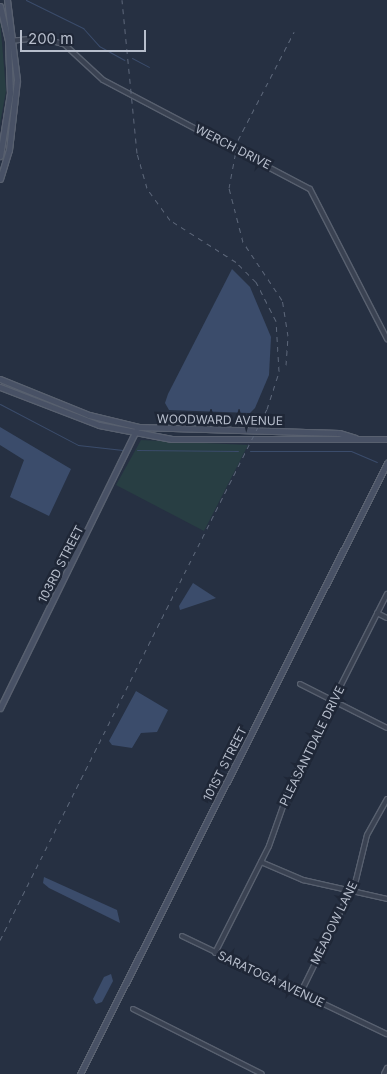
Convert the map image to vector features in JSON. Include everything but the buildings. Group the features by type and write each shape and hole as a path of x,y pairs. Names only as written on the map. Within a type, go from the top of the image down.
{"street":[{"path":"0,179 16,102 15,41 6,0"},
{"path":"0,6 8,42 10,92 0,156"},
{"name":"WERCH DRIVE","path":"8,42 41,38 64,44 103,80 310,189 387,339"},
{"name":"WOODWARD AVENUE","path":"0,379 89,415 137,427 338,433 358,439"},
{"name":"WOODWARD AVENUE","path":"0,387 54,411 135,434 188,440 387,439"},
{"name":"103RD STREET","path":"0,708 137,427"},
{"name":"101ST STREET","path":"80,1074 387,463"},
{"name":"PLEASANTDALE DRIVE","path":"215,953 261,862 291,784 387,594"},
{"path":"377,613 387,618"},
{"path":"300,684 387,728"},
{"name":"MEADOW LANE","path":"302,990 350,891 367,835 387,799"},
{"path":"261,862 298,879 387,899"},
{"name":"SARATOGA AVENUE","path":"182,936 215,953 302,990 387,1034"},
{"path":"133,1009 262,1074"},
{"path":"384,1074 387,1068"}],"green space":[{"path":"0,19 6,91 0,124"},
{"path":"141,440 248,445 204,531 116,485"}],"water":[{"path":"232,269 250,287 271,337 269,375 255,408 250,413 169,410 165,403 168,394"},
{"path":"0,427 71,469 49,516 10,497 24,460 0,445"},
{"path":"193,583 216,598 180,610 179,606"},
{"path":"136,691 168,710 157,732 141,733 132,748 112,745 109,741"},
{"path":"44,877 117,910 120,923 49,888 43,883"},
{"path":"111,974 113,981 102,1002 96,1004 93,999 104,977"}],"waterway":[{"path":"26,0 83,28 99,46 124,60"},
{"path":"132,58 149,67"},
{"path":"0,404 78,445 123,450"},
{"path":"137,450 238,451"},
{"path":"250,451 351,451 377,462"}],"railway":[{"path":"0,940 267,409 279,371 276,321 256,282 236,262 170,220 147,188 137,153 122,0"},
{"path":"286,365 288,336 282,300 243,242 229,188 238,140 294,32"}]}
